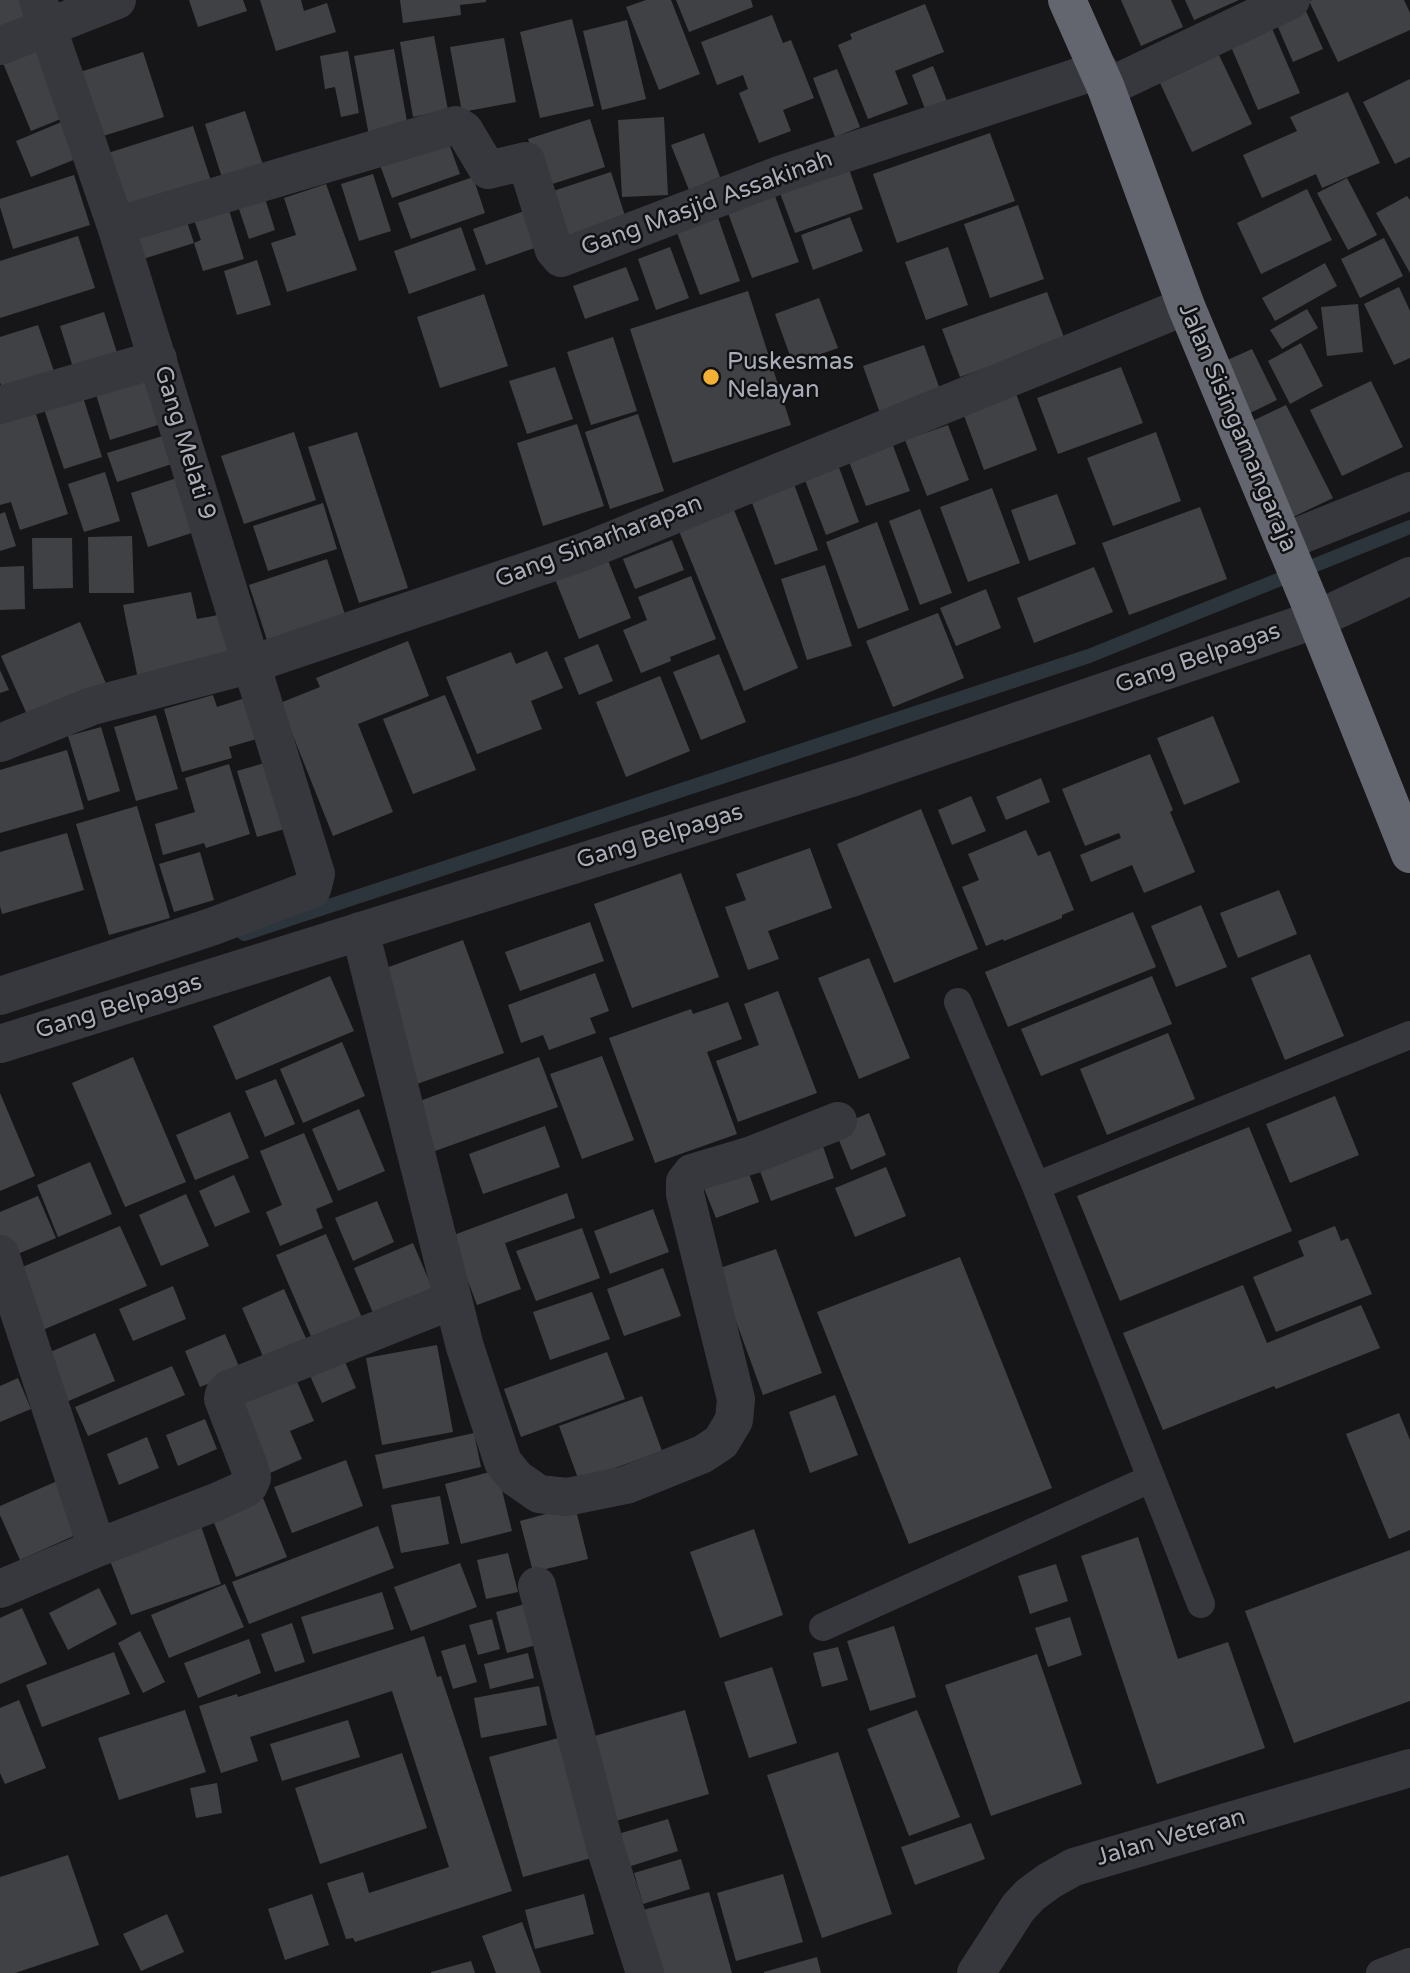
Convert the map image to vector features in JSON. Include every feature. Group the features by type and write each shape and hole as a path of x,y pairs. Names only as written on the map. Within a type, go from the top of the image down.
{"highway":[{"name":"Jalan Sisingamangaraja","path":"1067,0 1103,79 1186,306 1313,610 1410,854"}],"street":[{"path":"0,46 43,14 117,0"},
{"path":"1103,79 1291,0"},
{"name":"Gang Melati 9","path":"43,14 116,226 316,874 312,889 163,968"},
{"name":"Gang Masjid Assakinah","path":"116,226 456,125 464,130 488,170 526,161 554,250 561,258 782,174 1103,79"},
{"name":"Gang Sinarharapan","path":"0,743 92,706 252,664 583,552 1186,306"},
{"path":"0,405 158,359"},
{"path":"1287,548 1410,491"},
{"name":"Gang Belpagas","path":"163,968 360,931 853,777 1410,576"},
{"path":"360,931 465,1347 503,1462 516,1478 547,1497 567,1497 626,1485 703,1454 721,1442 734,1420 736,1399 685,1195 685,1182 692,1173 752,1155 838,1121"},
{"path":"0,996 92,991 163,968"},
{"name":"Gang Belpagas","path":"0,1044 92,991"},
{"path":"0,1254 97,1548"},
{"path":"0,1589 245,1489 252,1478 223,1399 229,1389 453,1300"},
{"path":"537,1586 606,1850 645,1973"},
{"name":"Jalan Veteran","path":"976,1973 1018,1908 1030,1895 1073,1867 1410,1768"}],"lane":[{"path":"958,1002 1036,1186 1201,1604"},
{"path":"1036,1186 1410,1035"},
{"path":"823,1627 1150,1479"},
{"path":"1380,1973 1409,1962"}],"building":[{"path":"0,0 32,0 41,27 0,34"},
{"path":"189,0 243,0 247,11 198,27"},
{"path":"260,0 301,0 304,11 327,3 336,32 276,51"},
{"path":"400,0 486,2 460,5 461,15 403,23"},
{"path":"646,0 671,0 700,74 659,90 626,7"},
{"path":"676,0 751,0 753,7 689,32"},
{"path":"1121,0 1171,0 1183,27 1141,46"},
{"path":"1185,0 1239,0 1194,20"},
{"path":"1301,0 1323,49 1293,62 1272,13"},
{"path":"1404,0 1410,13 1410,30 1338,62 1309,1"},
{"path":"925,4 944,52 895,71 908,104 868,119 838,45 852,39 850,34"},
{"path":"772,15 783,43 791,40 814,98 783,110 791,131 759,143 739,93 748,89 743,75 717,85 701,42"},
{"path":"1267,17 1300,93 1258,110 1226,35"},
{"path":"572,19 594,106 540,118 520,32"},
{"path":"627,20 646,99 602,110 583,31"},
{"path":"434,36 448,110 413,117 400,42"},
{"path":"504,38 516,102 462,112 450,47"},
{"path":"46,46 73,114 31,131 3,63"},
{"path":"394,49 409,133 370,141 354,56"},
{"path":"348,51 359,113 341,117 335,87 325,89 320,56"},
{"path":"143,52 164,117 100,137 80,72"},
{"path":"1219,55 1252,124 1192,152 1160,83"},
{"path":"933,66 947,101 925,109 912,75"},
{"path":"837,69 860,127 835,137 813,78"},
{"path":"1410,79 1410,157 1395,164 1363,102"},
{"path":"1348,92 1380,163 1322,188 1316,174 1262,198 1243,155 1297,131 1290,117"},
{"path":"245,111 265,171 224,184 205,124"},
{"path":"664,117 668,195 622,197 618,120"},
{"path":"71,118 86,155 31,177 16,141"},
{"path":"590,119 605,167 543,187 528,139"},
{"path":"193,126 213,187 127,213 108,153"},
{"path":"444,130 460,174 392,198 376,154"},
{"path":"704,133 720,177 689,190 671,145"},
{"path":"990,133 1015,201 897,243 873,174"},
{"path":"849,169 863,209 795,233 780,193"},
{"path":"611,172 626,219 562,240 547,193"},
{"path":"373,174 391,231 359,241 341,184"},
{"path":"74,175 90,225 13,249 0,199"},
{"path":"473,177 485,213 411,239 398,203"},
{"path":"1347,178 1377,235 1348,250 1317,193"},
{"path":"326,184 357,270 287,292 271,243 296,235 284,198"},
{"path":"772,188 799,262 752,278 725,205"},
{"path":"1307,189 1332,240 1261,274 1237,223"},
{"path":"263,192 275,230 249,239 236,200"},
{"path":"1407,196 1410,200 1410,273 1376,213"},
{"path":"225,197 244,259 203,271 194,243 201,240 190,208"},
{"path":"1018,205 1044,279 990,298 964,224"},
{"path":"182,207 194,243 143,259 131,223"},
{"path":"530,209 543,245 486,265 473,229"},
{"path":"716,212 740,281 700,295 675,227"},
{"path":"850,217 863,251 813,270 801,235"},
{"path":"461,227 476,270 409,294 394,251"},
{"path":"78,236 95,288 0,318 0,261"},
{"path":"1384,238 1403,276 1360,298 1341,259"},
{"path":"670,247 689,298 656,310 638,259"},
{"path":"948,247 968,305 926,320 905,262"},
{"path":"257,260 271,305 237,315 224,271"},
{"path":"1325,263 1337,286 1275,321 1262,298"},
{"path":"626,267 639,300 585,319 573,286"},
{"path":"1399,287 1410,311 1410,358 1394,365 1364,304"},
{"name":"Puskesmas Nelayan","path":"748,291 791,425 673,463 630,329"},
{"path":"1047,292 1065,340 960,377 942,329"},
{"path":"484,294 508,366 440,388 417,317"},
{"path":"819,298 838,348 793,364 775,314"},
{"path":"1358,304 1363,352 1327,356 1321,307"},
{"path":"1307,309 1318,328 1282,349 1270,330"},
{"path":"104,312 120,362 76,377 60,326"},
{"path":"38,325 56,377 4,394 0,382 0,337"},
{"path":"613,337 637,411 591,425 567,352"},
{"path":"1301,343 1323,386 1290,404 1268,361"},
{"path":"924,345 942,395 881,416 863,366"},
{"path":"1252,349 1277,400 1248,414 1223,362"},
{"path":"555,367 573,419 527,434 509,381"},
{"path":"1121,367 1143,423 1058,454 1037,398"},
{"path":"146,375 161,424 110,440 95,391"},
{"path":"1371,381 1403,447 1342,476 1310,410"},
{"path":"1015,391 1037,450 984,470 962,410"},
{"path":"82,394 102,457 64,469 43,406"},
{"path":"1286,405 1333,498 1293,517 1246,424"},
{"path":"35,411 68,514 20,530 11,502 0,505 0,422"},
{"path":"638,414 664,491 610,509 585,432"},
{"path":"577,424 604,506 543,526 517,443"},
{"path":"948,425 969,480 927,496 905,440"},
{"path":"294,432 316,500 244,524 221,456"},
{"path":"357,432 408,588 359,603 308,447"},
{"path":"1156,432 1181,501 1113,526 1087,458"},
{"path":"169,434 178,462 117,482 107,453"},
{"path":"889,435 910,491 866,506 845,451"},
{"path":"837,462 859,522 826,535 803,475"},
{"path":"105,472 120,521 84,532 68,484"},
{"path":"180,477 198,531 148,547 131,493"},
{"path":"794,484 818,550 775,565 751,500"},
{"path":"992,488 1020,563 968,582 940,507"},
{"path":"1057,494 1076,544 1029,561 1011,510"},
{"path":"323,503 337,549 268,571 253,526"},
{"path":"1200,507 1227,579 1129,615 1102,543"},
{"path":"920,509 952,593 920,605 889,521"},
{"path":"734,510 798,668 744,691 679,531"},
{"path":"5,512 16,546 0,551 0,514"},
{"path":"877,522 909,610 858,629 826,542"},
{"path":"132,536 134,593 89,593 88,537"},
{"path":"32,538 72,538 73,588 33,589"},
{"path":"672,540 684,570 635,589 623,559"},
{"path":"607,558 631,618 579,639 555,579"},
{"path":"327,559 349,627 271,652 249,585"},
{"path":"825,565 852,646 807,660 781,579"},
{"path":"24,566 25,609 0,610 0,567"},
{"path":"1094,567 1113,612 1034,643 1017,598"},
{"path":"691,576 716,639 670,657 671,661 641,673 623,630 647,620 638,597"},
{"path":"986,589 1001,628 956,646 940,608"},
{"path":"191,592 197,619 229,613 237,654 139,684 123,605"},
{"path":"938,613 964,678 893,707 866,641"},
{"path":"80,622 107,686 29,719 1,656"},
{"path":"408,641 429,696 358,724 393,812 333,836 280,703 320,687 316,678"},
{"path":"598,644 613,681 579,695 564,658"},
{"path":"547,651 563,688 531,701 542,729 477,754 446,677 511,652 516,664"},
{"path":"719,654 746,722 701,740 673,672"},
{"path":"0,670 9,690 0,693"},
{"path":"660,676 690,751 626,777 596,702"},
{"path":"213,695 217,707 248,697 260,738 229,747 232,758 182,772 164,709"},
{"path":"445,695 476,770 413,794 383,719"},
{"path":"156,715 178,789 136,801 114,727"},
{"path":"1213,716 1240,782 1184,805 1157,738"},
{"path":"101,727 120,791 88,801 68,736"},
{"path":"67,750 84,809 0,833 0,770"},
{"path":"1150,754 1195,872 1144,893 1132,865 1091,882 1080,855 1121,838 1119,833 1085,846 1062,789"},
{"path":"268,762 288,828 257,837 237,771"},
{"path":"229,764 250,834 206,848 204,843 163,855 155,824 195,812 185,778"},
{"path":"1041,778 1050,802 1006,820 996,797"},
{"path":"971,796 986,831 952,845 938,810"},
{"path":"137,806 170,918 109,935 76,824"},
{"path":"921,809 978,949 894,983 837,844"},
{"path":"1026,830 1038,856 1050,851 1074,910 1062,915 1062,918 986,946 962,887 979,880 968,854"},
{"path":"67,833 84,890 2,914 0,852"},
{"path":"810,848 832,908 768,931 779,959 748,970 725,907 746,900 736,874"},
{"path":"200,852 214,900 174,912 159,864"},
{"path":"681,873 719,977 632,1008 594,904"},
{"path":"1279,890 1297,934 1238,958 1220,913"},
{"path":"1201,905 1227,967 1176,987 1151,926"},
{"path":"1133,912 1156,967 1008,1027 985,972"},
{"path":"590,922 604,961 520,991 505,952"},
{"path":"463,940 504,1053 417,1084 375,972"},
{"path":"1310,954 1344,1036 1285,1060 1251,978"},
{"path":"869,958 910,1058 859,1079 818,978"},
{"path":"595,973 609,1011 590,1018 596,1033 549,1050 543,1035 521,1043 508,1005"},
{"path":"330,976 354,1031 236,1080 213,1026"},
{"path":"1152,976 1172,1024 1041,1076 1021,1029"},
{"path":"778,991 817,1093 738,1122 716,1061 759,1045 744,1004"},
{"path":"728,1002 742,1039 707,1052 737,1134 655,1163 609,1038 691,1009 693,1014"},
{"path":"1168,1033 1195,1099 1107,1135 1080,1069"},
{"path":"342,1042 365,1096 303,1123 280,1069"},
{"path":"602,1056 634,1140 582,1159 550,1074"},
{"path":"133,1057 186,1182 125,1207 72,1083"},
{"path":"539,1057 558,1107 435,1151 417,1102"},
{"path":"276,1079 295,1124 265,1137 245,1091"},
{"path":"0,1093 35,1176 0,1191"},
{"path":"1335,1096 1359,1155 1290,1183 1266,1124"},
{"path":"359,1109 385,1171 338,1191 312,1129"},
{"path":"230,1112 249,1158 195,1180 176,1135"},
{"path":"869,1113 886,1155 851,1170 834,1128"},
{"path":"545,1126 560,1167 483,1194 469,1154"},
{"path":"1249,1127 1292,1231 1120,1301 1077,1196"},
{"path":"818,1132 834,1178 771,1201 754,1155"},
{"path":"304,1133 333,1202 316,1209 323,1228 280,1246 266,1212 282,1205 260,1151"},
{"path":"90,1162 112,1214 58,1237 37,1185"},
{"path":"746,1165 759,1202 716,1218 701,1181"},
{"path":"886,1167 906,1216 855,1237 835,1188"},
{"path":"234,1175 250,1212 215,1227 199,1191"},
{"path":"567,1193 575,1218 505,1243 521,1289 477,1305 451,1236"},
{"path":"186,1194 209,1246 161,1266 139,1215"},
{"path":"38,1196 56,1238 8,1258 0,1240 0,1212"},
{"path":"377,1201 394,1242 353,1261 335,1218"},
{"path":"653,1209 669,1252 610,1274 594,1231"},
{"path":"120,1226 147,1286 33,1334 8,1273"},
{"path":"1335,1226 1341,1241 1348,1238 1372,1294 1276,1332 1253,1277 1304,1256 1298,1241"},
{"path":"582,1228 600,1278 536,1301 516,1251"},
{"path":"326,1234 363,1320 313,1341 276,1255"},
{"path":"413,1243 435,1295 376,1320 354,1268"},
{"path":"776,1249 822,1373 763,1395 717,1269"},
{"path":"960,1257 1052,1488 909,1544 817,1312"},
{"path":"663,1268 681,1316 624,1336 607,1289"},
{"path":"1243,1285 1267,1343 1361,1305 1380,1348 1163,1430 1123,1333"},
{"path":"173,1286 186,1319 133,1341 119,1309"},
{"path":"284,1289 308,1343 265,1361 242,1308"},
{"path":"592,1292 610,1339 550,1360 533,1312"},
{"path":"95,1333 115,1381 64,1403 43,1355"},
{"path":"225,1334 241,1371 200,1387 185,1351"},
{"path":"437,1345 453,1432 382,1445 366,1358"},
{"path":"607,1352 625,1399 521,1437 504,1389"},
{"path":"343,1357 356,1388 322,1403 308,1371"},
{"path":"172,1366 185,1395 88,1436 75,1407"},
{"path":"292,1370 314,1421 290,1431 302,1459 270,1473 228,1396"},
{"path":"18,1378 31,1409 0,1422 0,1386"},
{"path":"835,1395 858,1455 810,1473 789,1412"},
{"path":"642,1396 662,1451 579,1481 559,1426"},
{"path":"1399,1413 1410,1440 1410,1530 1389,1539 1346,1434"},
{"path":"205,1419 217,1449 178,1466 166,1435"},
{"path":"474,1433 481,1467 383,1489 375,1455"},
{"path":"147,1437 159,1468 119,1485 107,1454"},
{"path":"346,1460 363,1506 292,1533 274,1487"},
{"path":"497,1470 512,1531 461,1544 445,1484"},
{"path":"64,1478 87,1530 20,1560 0,1515 0,1506"},
{"path":"261,1493 287,1557 236,1577 210,1513"},
{"path":"440,1496 449,1544 401,1553 391,1505"},
{"path":"575,1506 588,1559 533,1572 520,1521"},
{"path":"198,1517 221,1584 131,1615 107,1553"},
{"path":"378,1526 394,1568 249,1624 232,1582"},
{"path":"754,1529 783,1615 720,1638 690,1552"},
{"path":"1138,1537 1178,1659 1228,1642 1265,1748 1157,1784 1081,1556"},
{"path":"1410,1550 1410,1701 1294,1743 1245,1611"},
{"path":"508,1553 518,1592 486,1599 477,1560"},
{"path":"460,1563 477,1607 411,1631 394,1587"},
{"path":"1056,1564 1068,1601 1030,1614 1018,1576"},
{"path":"225,1584 244,1627 169,1658 151,1615"},
{"path":"99,1588 117,1624 68,1650 49,1613"},
{"path":"382,1592 394,1629 313,1654 301,1617"},
{"path":"525,1604 536,1645 507,1653 496,1612"},
{"path":"22,1608 47,1664 0,1684 0,1618"},
{"path":"1070,1617 1082,1655 1048,1667 1035,1628"},
{"path":"492,1619 500,1649 478,1655 469,1625"},
{"path":"292,1623 305,1662 275,1672 261,1634"},
{"path":"894,1626 916,1697 870,1711 847,1641"},
{"path":"140,1631 165,1682 143,1693 118,1643"},
{"path":"424,1636 437,1677 441,1676 512,1891 355,1942 353,1938 346,1939 327,1883 363,1872 369,1893 449,1867 392,1691 250,1737 258,1761 221,1773 199,1706 237,1694 238,1697"},
{"path":"249,1639 261,1673 198,1698 184,1663"},
{"path":"465,1644 477,1682 453,1689 441,1651"},
{"path":"838,1647 848,1680 822,1687 813,1653"},
{"path":"114,1652 130,1694 42,1727 26,1685"},
{"path":"528,1653 534,1678 490,1689 484,1664"},
{"path":"1037,1654 1082,1784 991,1816 945,1685"},
{"path":"772,1667 797,1743 749,1758 724,1682"},
{"path":"539,1686 547,1725 481,1738 474,1698"},
{"path":"19,1700 46,1768 5,1784 0,1773 0,1708"},
{"path":"185,1710 206,1772 119,1800 98,1738"},
{"path":"685,1710 709,1794 616,1821 591,1737"},
{"path":"917,1710 960,1817 909,1836 867,1729"},
{"path":"348,1720 360,1757 282,1781 270,1744"},
{"path":"562,1737 595,1857 523,1877 489,1757"},
{"path":"838,1752 892,1914 822,1938 767,1775"},
{"path":"402,1753 427,1828 320,1864 295,1788"},
{"path":"217,1783 222,1813 196,1818 190,1788"},
{"path":"668,1819 678,1851 628,1867 618,1834"},
{"path":"971,1823 985,1859 915,1885 901,1847"},
{"path":"68,1855 99,1945 15,1973 0,1973 0,1877"},
{"path":"681,1859 690,1889 643,1904 634,1873"},
{"path":"783,1874 803,1942 736,1961 717,1893"},
{"path":"709,1892 732,1973 661,1973 643,1910"},
{"path":"312,1894 329,1945 285,1960 268,1909"},
{"path":"584,1894 594,1934 535,1949 525,1910"},
{"path":"167,1914 184,1952 141,1971 123,1934"},
{"path":"522,1922 541,1973 496,1973 482,1936"},
{"path":"817,1957 821,1973 764,1973 764,1972"},
{"path":"471,1961 475,1973 431,1973 431,1972"}],"waterway":[{"path":"244,934 1089,656 1410,527"}],"place":[{"name":"Puskesmas Nelayan","path":"711,377"}]}
